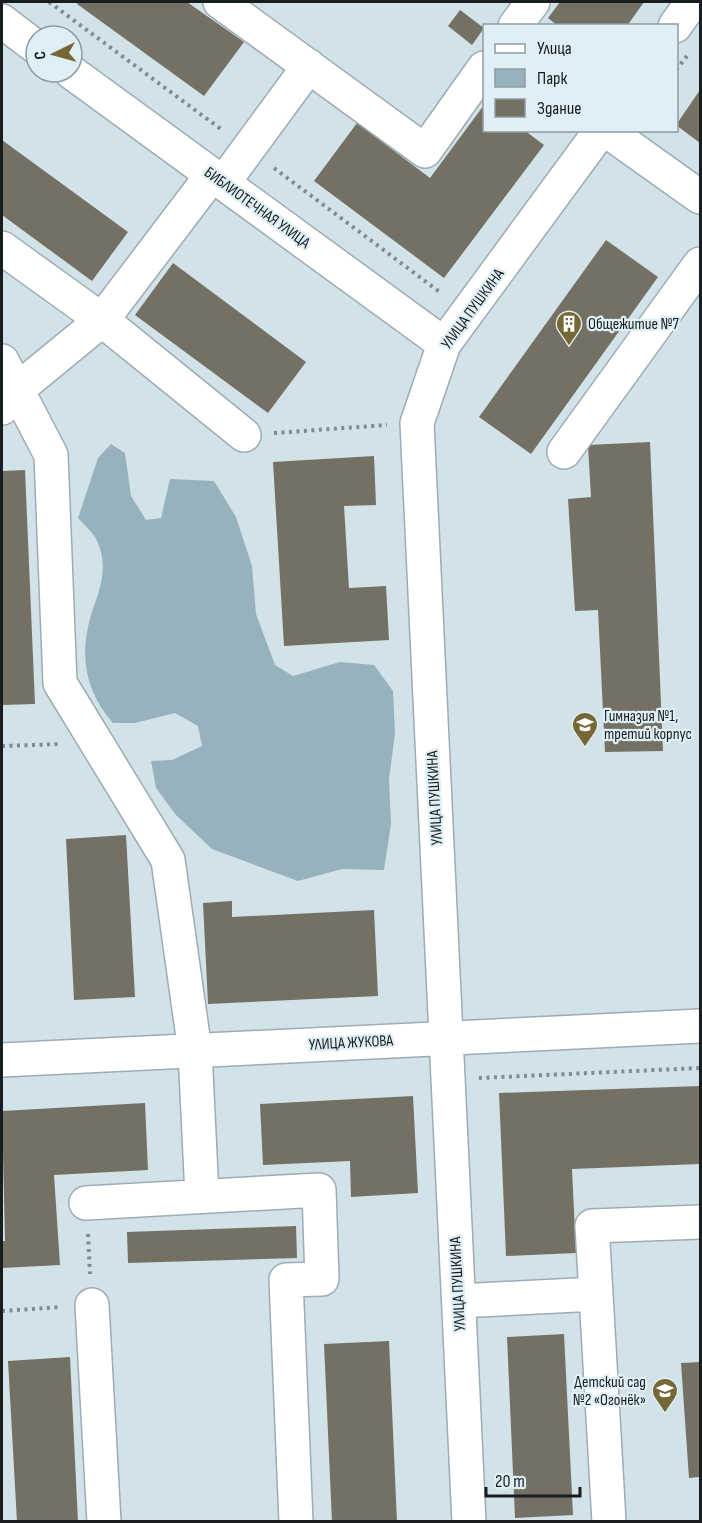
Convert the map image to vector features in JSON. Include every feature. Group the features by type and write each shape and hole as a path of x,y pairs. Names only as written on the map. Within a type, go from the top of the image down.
{"street":[{"path":"219,2 425,151 483,69"},
{"path":"516,24 533,2"},
{"path":"676,24 692,2"},
{"path":"2,21 24,38"},
{"path":"10,398 102,320 309,66"},
{"name":"БИБЛИОТЕЧНАЯ УЛИЦА","path":"84,81 444,344"},
{"name":"УЛИЦА ПУШКИНА","path":"469,1521 459,1301 458,1038 417,423 444,344 603,132"},
{"path":"607,132 700,197"},
{"path":"2,248 102,320 244,435"},
{"path":"564,452 700,264"},
{"path":"2,361 10,398 51,455 60,682 168,860 195,1051 202,1196"},
{"name":"УЛИЦА ЖУКОВА","path":"2,1060 700,1026"},
{"path":"86,1203 319,1190 322,1279 286,1280 296,1521"},
{"path":"609,1521 592,1226 700,1222"},
{"path":"459,1301 596,1294"},
{"path":"92,1305 104,1521"}],"path":[{"path":"244,435 417,423"},
{"path":"2,746 96,742"},
{"path":"458,1038 472,1079 700,1068"},
{"path":"2,1311 92,1305 86,1203"}],"green space":[{"path":"111,444 125,453 131,496 146,520 161,518 170,479 214,481 236,517 252,566 256,614 275,665 293,676 340,662 374,665 393,691 395,733 389,780 391,824 384,870 342,869 298,881 212,849 176,815 156,788 151,761 172,760 202,746 198,726 175,713 135,723 113,723 104,711 91,686 85,659 87,630 102,580 103,562 97,540 78,518 98,458"}],"building":[{"path":"78,2 187,2 244,42 204,96 77,4"},
{"path":"560,2 644,2 628,24 556,24 548,18"},
{"path":"460,10 483,29 472,45 448,26"},
{"path":"700,90 700,143 678,126 678,122"},
{"path":"483,106 483,132 527,132 544,145 444,278 314,181 357,123 430,178"},
{"path":"2,140 128,232 92,281 2,215"},
{"name":"Общежитие №7","path":"606,240 658,277 531,454 479,417"},
{"path":"173,263 306,362 268,413 135,315"},
{"path":"650,442 663,751 605,752 598,610 575,611 568,499 591,497 588,445"},
{"path":"374,456 376,505 344,506 349,588 386,586 389,640 284,646 273,462"},
{"path":"25,470 35,704 2,705 2,471"},
{"path":"126,835 135,997 74,1000 66,839"},
{"path":"232,901 232,917 374,910 378,996 208,1004 203,903"},
{"path":"700,1086 700,1164 572,1169 576,1253 506,1256 499,1093"},
{"path":"413,1096 418,1193 351,1197 350,1161 263,1165 260,1104"},
{"path":"145,1103 148,1170 54,1175 60,1265 2,1268 2,1241 5,1241 2,1111"},
{"path":"296,1226 297,1258 128,1263 127,1232"},
{"path":"564,1334 573,1515 515,1518 507,1337"},
{"path":"389,1341 397,1522 332,1522 324,1344"},
{"path":"70,1357 78,1522 17,1522 8,1361"},
{"path":"700,1362 700,1477 689,1478 681,1363"}],"place":[{"name":"Общежитие №7","path":"569,347"},
{"name":"Гимназия №1, третий корпус","path":"585,748"},
{"name":"Детский сад №2 «Огонёк»","path":"665,1414"}]}
